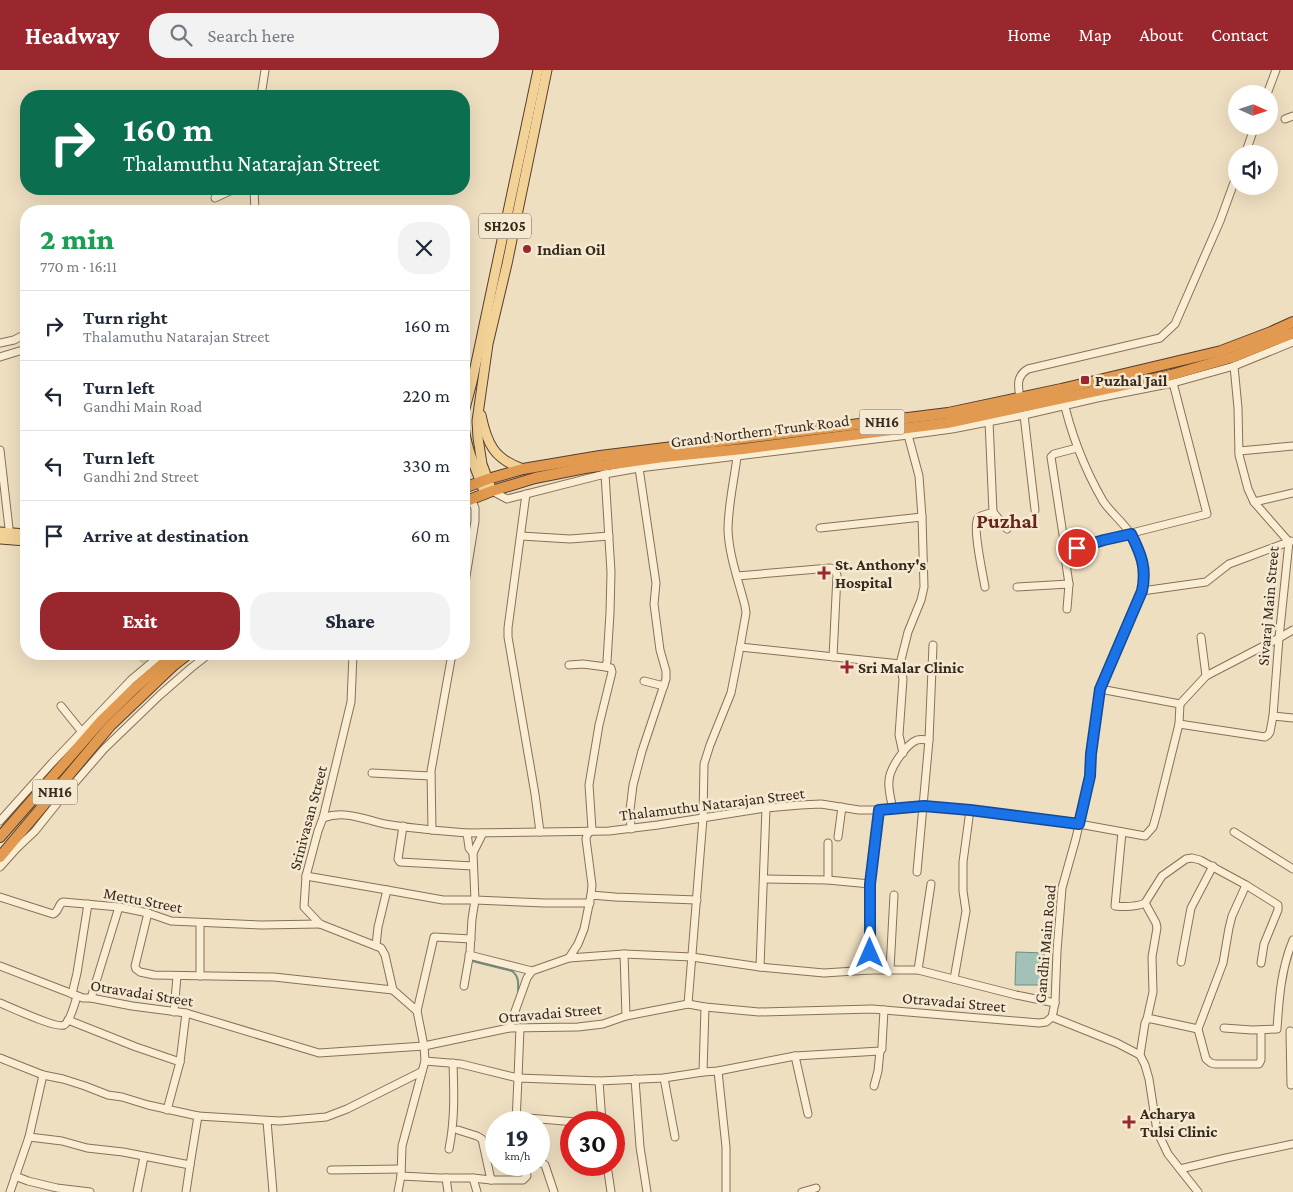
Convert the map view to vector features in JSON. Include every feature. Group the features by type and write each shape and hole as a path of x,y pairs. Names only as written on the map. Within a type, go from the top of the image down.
{"highway":[{"name":"Grand Northern Trunk Road","path":"470,486 523,468 600,456 948,413 1020,398 1063,398 1221,350 1293,322"},
{"name":"Grand Northern Trunk Road","path":"470,499 535,478 585,468 947,422 1171,375 1218,362 1293,333"},
{"name":"NH16","path":"0,837 101,721 167,660"},
{"name":"NH16","path":"0,857 110,726 180,660"}],"main road":[{"name":"SH205","path":"470,390 538,70"},
{"path":"489,492 482,464 477,421 488,344 507,264 547,70"},
{"path":"480,408 485,432 492,449 509,464 523,468"},
{"path":"470,454 485,480"},
{"path":"0,538 7,535 20,534"},
{"path":"7,535 20,539"}],"street":[{"path":"262,90 265,70"},
{"path":"1270,85 1276,70"},
{"path":"1285,119 1293,116"},
{"path":"215,198 221,195"},
{"path":"1020,398 1018,382 1022,372 1028,368 1160,338 1175,324 1229,195"},
{"path":"0,343 20,337"},
{"path":"489,492 507,499 605,474 639,468 908,435 989,422 1024,415 1063,398 1097,398 1173,383 1234,366 1293,342"},
{"path":"0,357 20,351"},
{"name":"Sivaraj Main Street","path":"1178,724 1261,737 1268,735 1273,716 1279,638 1291,541 1254,502 1248,489 1239,451 1238,408 1234,366"},
{"path":"1066,554 1069,551 1104,540 1207,514 1173,383"},
{"name":"Gandhi Main Road","path":"1063,398 1077,448 1104,502 1131,534 1140,552 1144,564 1144,580 1142,591 1100,689 1091,754 1090,776 1062,888 1052,1017 1140,1055"},
{"path":"1024,415 1035,510"},
{"path":"989,422 993,512 1007,529"},
{"path":"902,752 899,734 903,679 900,664 908,632 921,600 924,587 920,476 908,435"},
{"path":"1239,451 1293,446"},
{"path":"1067,609 1068,584 1064,557 1066,554 1051,457 1054,454 1077,448"},
{"path":"0,450 7,535"},
{"path":"688,1004 703,818 704,764 731,693 746,613 728,531 737,456"},
{"path":"631,828 632,785 666,679 654,604 656,583 639,468"},
{"path":"605,474 611,572 606,667"},
{"path":"1254,502 1293,493"},
{"path":"526,494 508,637 540,832"},
{"path":"470,502 475,508 476,520 470,554"},
{"path":"985,587 977,539 977,520 979,516 993,512"},
{"path":"820,528 922,517"},
{"path":"521,536 570,539 609,536"},
{"path":"1142,591 1206,582 1229,564 1291,541"},
{"path":"737,576 834,569 837,575 833,657"},
{"path":"1017,587 1068,584"},
{"path":"1178,724 1180,704 1206,676 1293,630"},
{"path":"1201,637 1206,676"},
{"path":"917,872 929,740 933,646"},
{"path":"740,648 900,664"},
{"path":"0,821 131,680 155,660"},
{"path":"0,867 35,831 104,749 160,695 201,660"},
{"name":"Srinivasan Street","path":"354,660 351,702 323,818 306,876 304,907 320,924 376,946"},
{"path":"432,830 431,776 451,660"},
{"path":"568,958 578,944 584,929 592,894 586,839 592,829 590,784 599,725 612,672 610,668 606,667 582,664 569,665"},
{"path":"644,681 664,686"},
{"path":"1100,689 1180,704"},
{"path":"61,706 82,732"},
{"path":"1273,716 1293,718"},
{"name":"Thalamuthu Natarajan Street","path":"323,818 336,815 352,815 385,824 467,833 590,832 800,805 821,804 859,810 924,806 1079,824 1145,836 1153,827 1178,724"},
{"path":"893,809 888,780 890,771 902,752 915,741 920,739 929,740"},
{"path":"372,773 431,776"},
{"path":"838,837 842,806"},
{"path":"760,967 766,808"},
{"path":"870,970 870,884 879,810"},
{"path":"954,979 966,911 963,891 963,862 970,810"},
{"path":"403,826 398,859 400,862 473,866"},
{"path":"1122,832 1115,906 1136,906 1145,903 1162,876 1186,859 1200,860 1246,885 1276,903 1279,907 1264,944 1261,963"},
{"path":"1234,832 1293,868"},
{"path":"467,833 473,853"},
{"path":"464,986 471,940 474,900 473,853 484,833"},
{"path":"828,843 828,880"},
{"path":"1181,962 1191,908 1213,866"},
{"path":"306,876 443,900 590,903"},
{"path":"764,879 828,880 870,884"},
{"path":"918,970 931,884"},
{"path":"1246,885 1232,916 1223,963 1198,1029 1206,1059 1215,1064 1259,1064 1261,1060 1261,1030"},
{"path":"387,890 378,927 376,946 381,948 385,955 393,990"},
{"path":"592,894 615,897 697,900"},
{"path":"890,969 894,895"},
{"name":"Mettu Street","path":"0,898 53,914 57,912 62,902 119,907 148,913 171,922 261,925 320,924"},
{"path":"1145,903 1157,928 1152,957 1153,992 1145,1023 1140,1055 1143,1058 1149,1079 1158,1131 1168,1154 1198,1192"},
{"path":"0,1003 49,1024 65,1025 75,995 88,904"},
{"path":"91,998 119,907"},
{"path":"148,913 136,969 140,972 154,976 274,977 393,990 417,1011"},
{"path":"200,923 200,976"},
{"path":"398,1192 402,1146 425,1061 417,1011 434,937 471,940"},
{"path":"1277,1029 1279,990 1293,940"},
{"path":"509,1028 527,978 532,972 568,958 624,954 692,957 760,967 824,973 890,969 918,970 1016,996 1054,1003"},
{"path":"624,954 626,1016"},
{"path":"469,955 532,972"},
{"name":"Otravadai Street","path":"0,966 83,998 186,1013 319,1053 424,1046 509,1028 602,1024 626,1016 688,1004 759,1012 872,1009 1039,1023 1046,1022 1052,1017"},
{"path":"174,1012 177,976"},
{"path":"702,1072 705,1007"},
{"path":"874,1086 882,1045 884,1010"},
{"path":"167,1110 180,1062 186,1013"},
{"path":"1147,1019 1198,1029"},
{"path":"68,1020 180,1062"},
{"path":"516,1111 520,1028"},
{"path":"1224,1028 1291,1031 1290,1085"},
{"path":"425,1061 461,1064 518,1078 599,1082 664,1078 718,1071 795,1056 880,1051"},
{"path":"795,1056 808,1114"},
{"path":"0,1058 43,1075 63,1079 108,1094 122,1096 167,1110 198,1116 267,1121 326,1117 347,1109 421,1072"},
{"path":"449,1149 454,1114 453,1063"},
{"path":"718,1071 726,1147 726,1192"},
{"path":"10,1192 29,1137 43,1075"},
{"path":"664,1078 675,1137"},
{"path":"635,1079 640,1147 647,1192"},
{"path":"599,1082 601,1111"},
{"path":"186,1192 198,1116"},
{"path":"267,1121 272,1192"},
{"path":"458,1130 482,1139 491,1180"},
{"path":"29,1137 62,1141 87,1148 122,1152 190,1165"},
{"path":"1180,1169 1293,1144"},
{"path":"137,1192 144,1157"},
{"path":"331,1170 491,1180 523,1180 527,1176"},
{"path":"15,1176 56,1190 90,1192"},
{"path":"549,1176 554,1192"},
{"path":"609,1176 611,1192"},
{"path":"446,1178 448,1192"},
{"path":"474,1178 477,1192"},
{"path":"802,1192 816,1188"}],"green space":[{"path":"138,660 148,660 143,664"}],"water":[{"path":"1016,952 1044,953 1044,985 1015,985"}],"waterway":[{"path":"472,961 515,973 518,994"}],"place":[{"name":"Indian Oil","path":"527,249"},
{"name":"Puzhal Jail","path":"1085,380"},
{"name":"St. Anthony's Hospital","path":"824,573"},
{"name":"Sri Malar Clinic","path":"847,667"},
{"name":"Acharya Tulsi Clinic","path":"1129,1122"}],"district":[{"name":"Puzhal","path":"1007,521"}],"route":[{"path":"870,953 870,884 879,810 924,806 1079,824 1090,776 1091,754 1100,689 1142,591 1144,564 1131,534 1077,548"}]}
